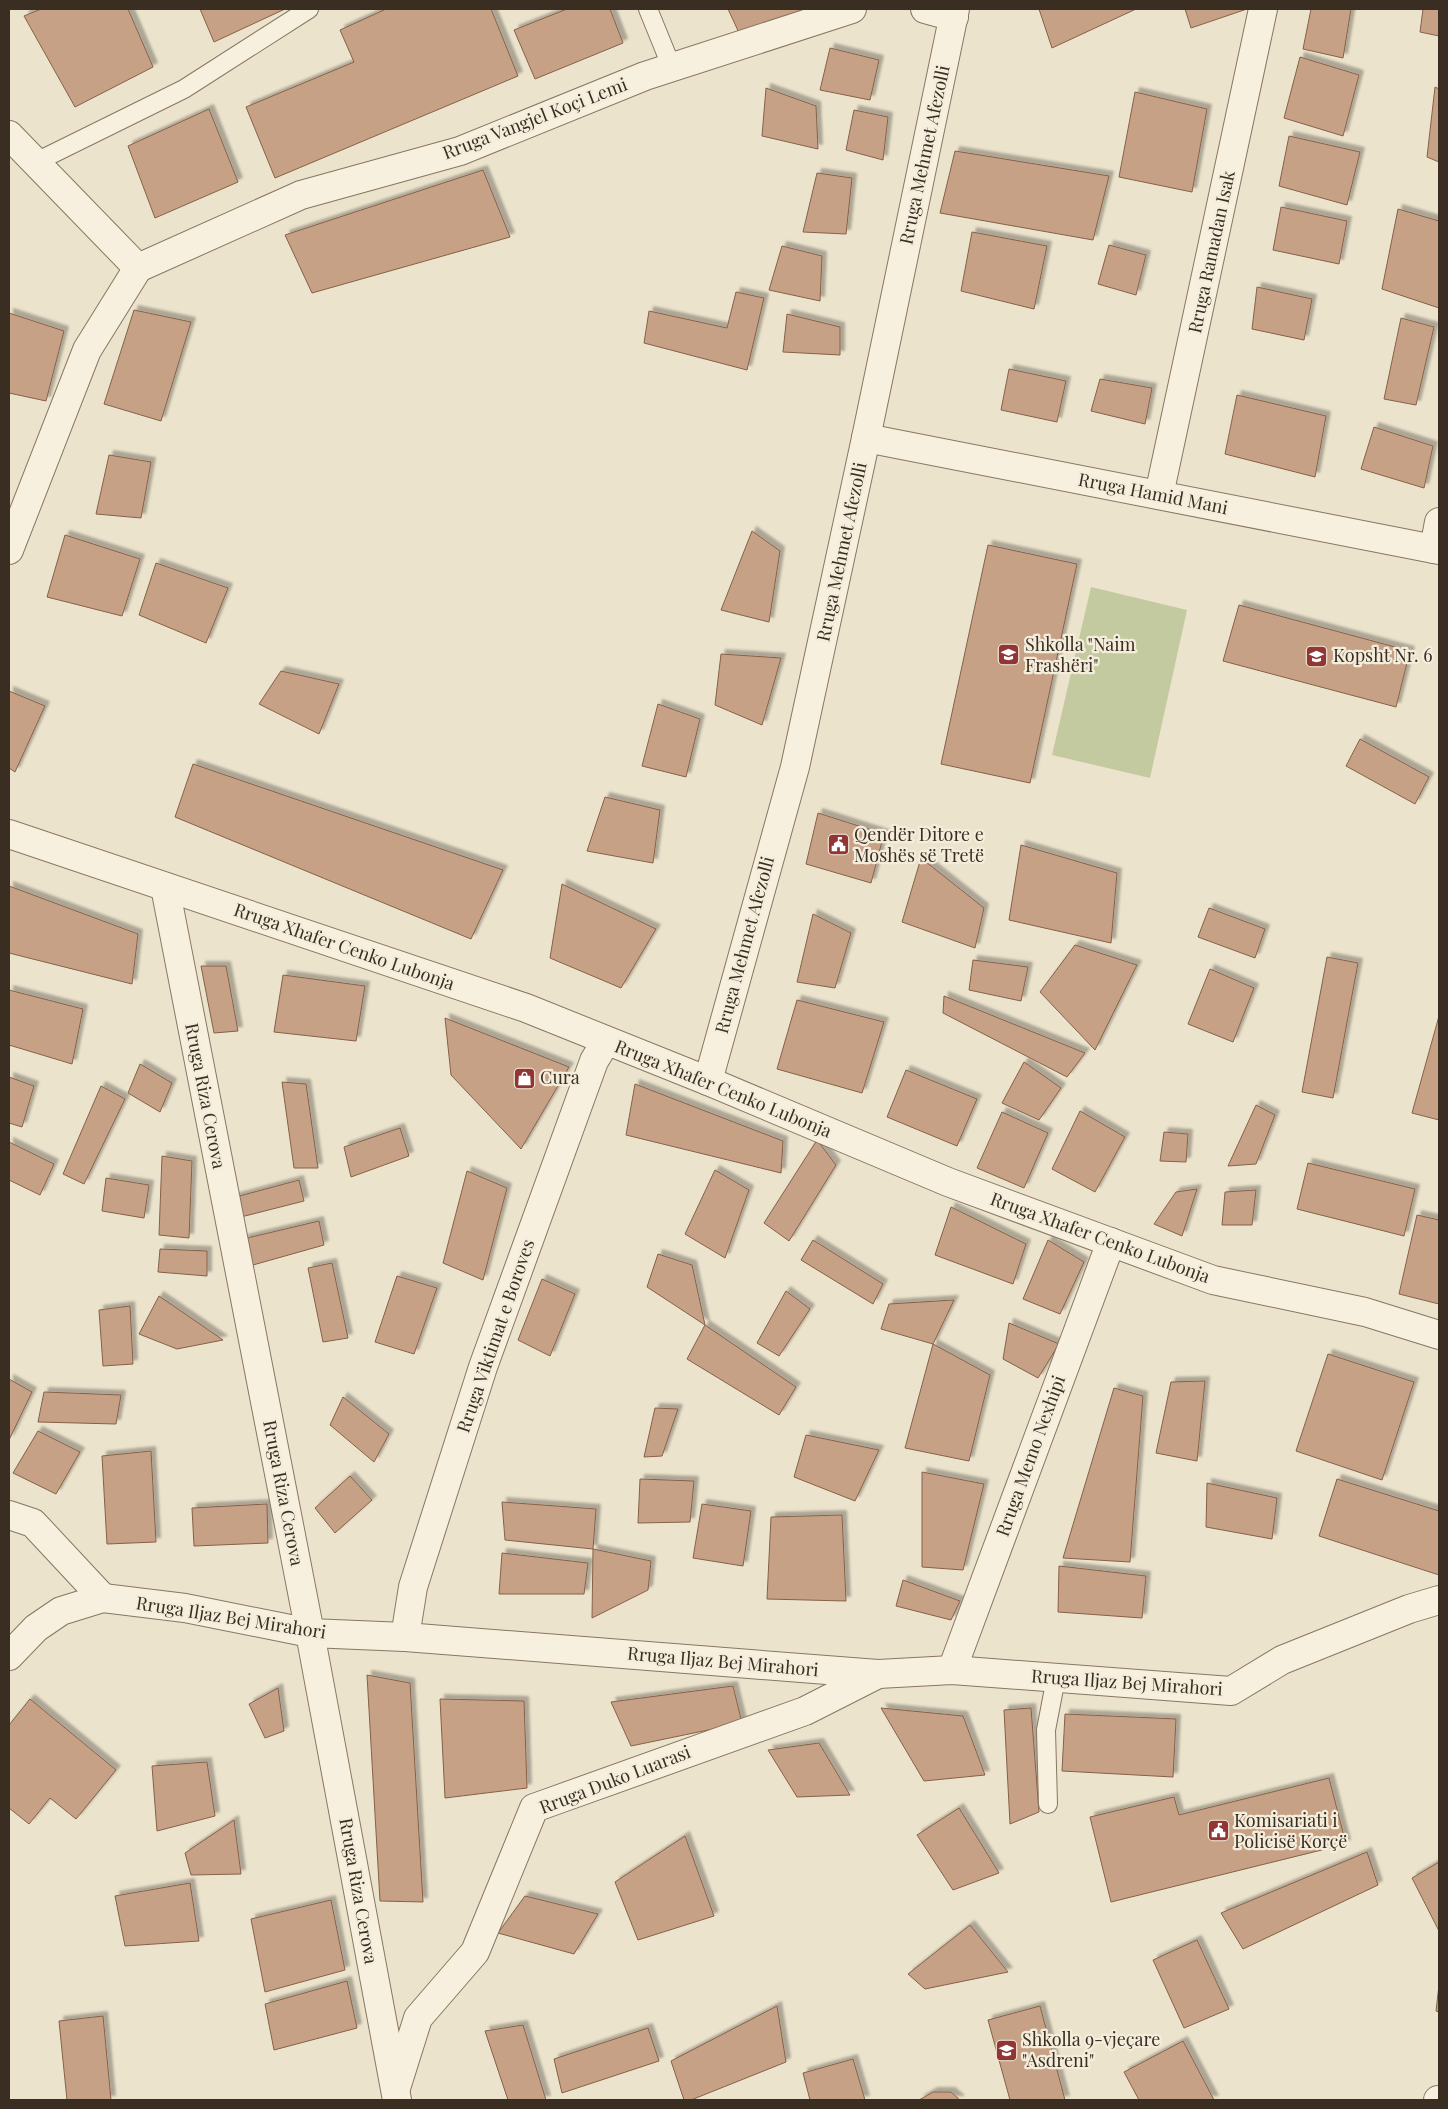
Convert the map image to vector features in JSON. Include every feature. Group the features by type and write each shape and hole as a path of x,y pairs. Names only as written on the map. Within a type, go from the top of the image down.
{"street":[{"name":"Rruga Vangjel Koçi Lemi","path":"138,268 301,195 460,152 645,76 852,9"},
{"path":"925,9 954,13"},
{"name":"Rruga Ramadan Isak","path":"1160,495 1263,9"},
{"name":"Rruga Mehmet Afezolli","path":"708,1081 795,767 866,438 954,13"},
{"path":"9,135 138,268 87,350 9,550"},
{"name":"Rruga Hamid Mani","path":"866,438 1436,549"},
{"path":"1436,549 1439,522"},
{"name":"Rruga Xhafer Cenko Lubonja","path":"9,834 526,1008 708,1081 948,1182 1213,1280 1365,1312 1439,1335"},
{"name":"Rruga Riza Cerova","path":"165,887 310,1633 396,2095"},
{"name":"Rruga Viktimat e Boroves","path":"406,1637 413,1587 483,1367 594,1061 606,1040"},
{"name":"Rruga Memo Nexhipi","path":"952,1670 1111,1242"},
{"path":"9,1515 33,1523 103,1598"},
{"name":"Rruga Iljaz Bej Mirahori","path":"9,1656 36,1628 61,1611 103,1598 185,1608 310,1633 406,1637 878,1674 952,1670 1231,1691 1282,1660 1409,1608 1439,1600"},
{"name":"Rruga Duko Luarasi","path":"396,2095 418,2018 475,1952 534,1808 805,1711 878,1674"}],"lane":[{"path":"36,162 184,89 309,9"},
{"path":"648,9 672,68"},
{"path":"1048,1804 1046,1730 1056,1678"}],"green space":[{"path":"1091,587 1187,610 1150,778 1052,755"}],"building":[{"path":"41,9 128,9 153,67 75,107 24,16"},
{"path":"200,9 285,9 214,42"},
{"path":"386,9 491,9 518,76 275,178 246,107 354,62 340,30"},
{"path":"567,9 610,9 623,43 535,79 514,30"},
{"path":"728,9 804,9 740,35"},
{"path":"1039,9 1136,9 1052,48"},
{"path":"1185,9 1247,9 1191,28"},
{"path":"1311,9 1351,9 1343,58 1303,49"},
{"path":"1423,9 1439,9 1439,36 1420,32"},
{"path":"830,48 879,60 870,100 820,90"},
{"path":"1300,57 1359,75 1343,136 1284,118"},
{"path":"1435,87 1439,89 1439,162 1427,157"},
{"path":"766,88 816,106 818,149 762,136"},
{"path":"1135,92 1207,109 1192,192 1119,177"},
{"path":"209,109 238,182 155,218 128,146"},
{"path":"854,110 888,117 883,160 846,150"},
{"path":"1289,136 1360,152 1347,205 1279,186"},
{"path":"955,151 1109,176 1093,240 940,213"},
{"path":"483,170 510,237 312,293 285,235"},
{"path":"817,173 852,178 846,234 803,232"},
{"path":"1281,207 1347,221 1339,264 1273,250"},
{"path":"1398,209 1439,221 1439,308 1382,289"},
{"path":"972,232 1047,246 1034,309 961,291"},
{"path":"1109,245 1146,255 1136,295 1098,284"},
{"path":"782,246 822,256 820,301 769,290"},
{"path":"1257,287 1312,299 1304,340 1252,329"},
{"path":"736,292 764,298 747,370 644,343 649,311 727,328"},
{"path":"134,310 191,322 161,421 104,404"},
{"path":"9,313 64,331 46,401 9,393"},
{"path":"787,314 840,327 840,355 783,352"},
{"path":"1401,318 1434,327 1416,405 1384,399"},
{"path":"1009,369 1066,381 1057,422 1001,410"},
{"path":"1100,379 1152,388 1145,424 1091,411"},
{"path":"1237,395 1326,416 1315,477 1225,454"},
{"path":"1374,427 1433,446 1424,488 1361,469"},
{"path":"109,455 151,462 141,518 96,514"},
{"path":"752,531 780,551 769,622 721,610"},
{"path":"65,535 140,559 122,616 47,597"},
{"path":"988,545 1077,564 1030,783 941,764"},
{"path":"156,563 228,588 206,643 139,615"},
{"name":"Kopsht Nr. 6","path":"1239,605 1410,651 1396,707 1223,661"},
{"path":"721,654 781,658 762,725 715,705"},
{"path":"281,671 339,684 319,734 259,704"},
{"path":"9,691 45,706 15,772 9,768"},
{"path":"658,704 700,719 686,777 642,766"},
{"path":"1360,739 1429,777 1415,804 1346,766"},
{"path":"193,764 503,870 471,939 175,817"},
{"path":"605,797 660,810 653,863 587,851"},
{"path":"818,813 884,834 871,883 806,864"},
{"path":"1021,845 1117,873 1111,943 1009,920"},
{"path":"921,858 984,908 975,948 902,922"},
{"path":"562,884 656,929 621,988 550,958"},
{"path":"9,886 138,934 132,984 9,953"},
{"path":"1209,908 1265,929 1255,958 1198,937"},
{"path":"813,914 851,933 835,988 797,982"},
{"path":"1075,945 1137,965 1095,1050 1040,992"},
{"path":"1327,957 1358,963 1333,1098 1302,1092"},
{"path":"973,960 1028,967 1021,1001 969,990"},
{"path":"201,966 226,966 238,1031 214,1033"},
{"path":"1210,969 1254,988 1233,1042 1188,1024"},
{"path":"283,975 365,986 356,1041 274,1032"},
{"path":"9,990 83,1009 72,1064 9,1045"},
{"path":"944,996 1085,1053 1067,1077 943,1013"},
{"path":"797,1000 884,1022 862,1093 777,1069"},
{"path":"1439,1016 1439,1120 1412,1113"},
{"path":"445,1018 569,1067 521,1149 451,1075"},
{"path":"1024,1062 1061,1088 1039,1120 1002,1103"},
{"path":"140,1064 172,1083 160,1112 128,1093"},
{"path":"906,1070 977,1099 957,1146 887,1117"},
{"path":"9,1077 34,1086 22,1127 9,1123"},
{"path":"282,1082 306,1084 318,1168 294,1168"},
{"path":"635,1084 783,1141 781,1173 626,1135"},
{"path":"101,1086 125,1099 84,1184 63,1174"},
{"path":"1256,1105 1275,1115 1256,1164 1228,1166"},
{"path":"1080,1111 1125,1137 1095,1192 1052,1169"},
{"path":"1002,1112 1048,1133 1024,1188 977,1168"},
{"path":"400,1128 409,1156 351,1177 344,1147"},
{"path":"1164,1132 1188,1134 1186,1162 1160,1161"},
{"path":"817,1140 836,1165 789,1241 764,1223"},
{"path":"9,1142 54,1164 40,1195 9,1180"},
{"path":"162,1156 192,1161 189,1238 159,1235"},
{"path":"1308,1163 1415,1189 1404,1236 1297,1209"},
{"path":"715,1170 749,1190 725,1258 685,1234"},
{"path":"467,1171 507,1188 483,1280 443,1263"},
{"path":"106,1178 149,1185 144,1218 102,1211"},
{"path":"299,1180 304,1201 237,1218 232,1198"},
{"path":"1197,1189 1182,1236 1154,1224 1176,1192"},
{"path":"1256,1190 1252,1225 1222,1225 1225,1192"},
{"path":"951,1207 1026,1244 1013,1284 935,1255"},
{"path":"1417,1215 1439,1220 1439,1304 1399,1294"},
{"path":"319,1221 324,1245 253,1265 243,1239"},
{"path":"813,1240 883,1284 873,1304 801,1260"},
{"path":"1048,1240 1084,1262 1060,1314 1023,1299"},
{"path":"160,1249 207,1251 207,1276 158,1272"},
{"path":"658,1254 692,1265 705,1325 647,1287"},
{"path":"332,1263 348,1338 323,1342 308,1268"},
{"path":"397,1276 437,1288 414,1354 375,1342"},
{"path":"542,1279 575,1294 550,1356 518,1340"},
{"path":"786,1291 810,1309 779,1356 757,1343"},
{"path":"159,1296 223,1340 177,1349 139,1334"},
{"path":"954,1300 933,1344 881,1329 889,1304"},
{"path":"130,1306 133,1364 103,1366 99,1310"},
{"path":"1009,1323 1059,1344 1038,1378 1003,1359"},
{"path":"705,1325 796,1387 779,1415 687,1359"},
{"path":"933,1344 990,1375 969,1461 905,1448"},
{"path":"1328,1354 1414,1382 1382,1480 1296,1451"},
{"path":"9,1379 32,1392 9,1440"},
{"path":"1205,1381 1197,1461 1156,1453 1171,1382"},
{"path":"1114,1388 1143,1396 1130,1562 1063,1558"},
{"path":"44,1392 121,1395 116,1424 38,1422"},
{"path":"343,1397 389,1434 374,1462 330,1425"},
{"path":"655,1408 678,1409 662,1456 644,1457"},
{"path":"38,1431 80,1452 56,1494 13,1473"},
{"path":"806,1435 879,1450 855,1501 794,1477"},
{"path":"151,1451 156,1542 107,1544 102,1456"},
{"path":"922,1472 984,1484 963,1570 922,1567"},
{"path":"350,1476 372,1500 335,1533 315,1508"},
{"path":"640,1479 694,1481 690,1522 638,1523"},
{"path":"1337,1479 1439,1511 1439,1575 1319,1536"},
{"path":"1207,1483 1277,1498 1272,1539 1206,1527"},
{"path":"502,1502 596,1509 593,1549 505,1540"},
{"path":"267,1504 268,1543 194,1546 192,1508"},
{"path":"702,1504 751,1511 743,1566 693,1558"},
{"path":"842,1515 846,1601 767,1599 771,1517"},
{"path":"593,1549 651,1561 648,1590 592,1618"},
{"path":"502,1553 588,1563 584,1594 499,1594"},
{"path":"1059,1566 1146,1576 1142,1618 1058,1612"},
{"path":"903,1580 960,1601 951,1620 896,1606"},
{"path":"367,1675 410,1683 423,1902 380,1901"},
{"path":"733,1686 742,1723 631,1746 611,1702"},
{"path":"278,1688 284,1731 265,1738 249,1704"},
{"path":"30,1699 116,1770 76,1819 50,1798 29,1824 9,1808 9,1725"},
{"path":"440,1699 524,1701 527,1788 445,1798"},
{"path":"881,1708 963,1716 985,1775 924,1781"},
{"path":"1031,1708 1039,1812 1010,1824 1004,1710"},
{"path":"1065,1714 1176,1719 1173,1777 1062,1771"},
{"path":"819,1743 850,1795 797,1797 768,1750"},
{"path":"207,1762 215,1816 157,1831 152,1766"},
{"name":"Komisariati i Policisë Korçë","path":"1329,1778 1346,1844 1111,1902 1090,1817 1174,1797 1179,1815"},
{"path":"959,1808 999,1873 953,1890 917,1835"},
{"path":"234,1820 241,1874 191,1875 185,1853"},
{"path":"685,1836 714,1916 638,1940 615,1882"},
{"path":"1367,1852 1378,1885 1243,1949 1221,1913"},
{"path":"1439,1862 1439,1931 1412,1878"},
{"path":"190,1883 199,1941 125,1946 115,1896"},
{"path":"525,1896 598,1914 574,1954 498,1933"},
{"path":"331,1900 345,1970 265,1992 251,1919"},
{"path":"970,1925 1008,1972 925,1989 908,1974"},
{"path":"1197,1940 1229,2009 1184,2028 1153,1960"},
{"path":"347,1981 357,2028 274,2050 265,2004"},
{"path":"1439,1985 1439,2012 1436,2011"},
{"path":"777,2006 786,2062 691,2100 684,2100 671,2061"},
{"path":"1040,2006 1065,2100 1010,2100 988,2020"},
{"path":"103,2016 111,2100 67,2100 59,2021"},
{"path":"523,2025 546,2100 508,2100 485,2031"},
{"path":"648,2028 659,2061 562,2093 554,2059"},
{"path":"1183,2041 1214,2100 1139,2100 1124,2072"},
{"path":"853,2059 865,2100 810,2100 803,2073"},
{"path":"933,2092 951,2092 960,2100 919,2100"}],"place":[{"name":"Shkolla \"Naim Frashëri\"","path":"1009,655"},
{"name":"Kopsht Nr. 6","path":"1317,656"},
{"name":"Qendër Ditore e Moshës së Tretë","path":"838,845"},
{"name":"Cura","path":"524,1078"},
{"name":"Komisariati i Policisë Korçë","path":"1218,1831"},
{"name":"Shkolla 9-vjeçare \"Asdreni\"","path":"1006,2050"}]}
